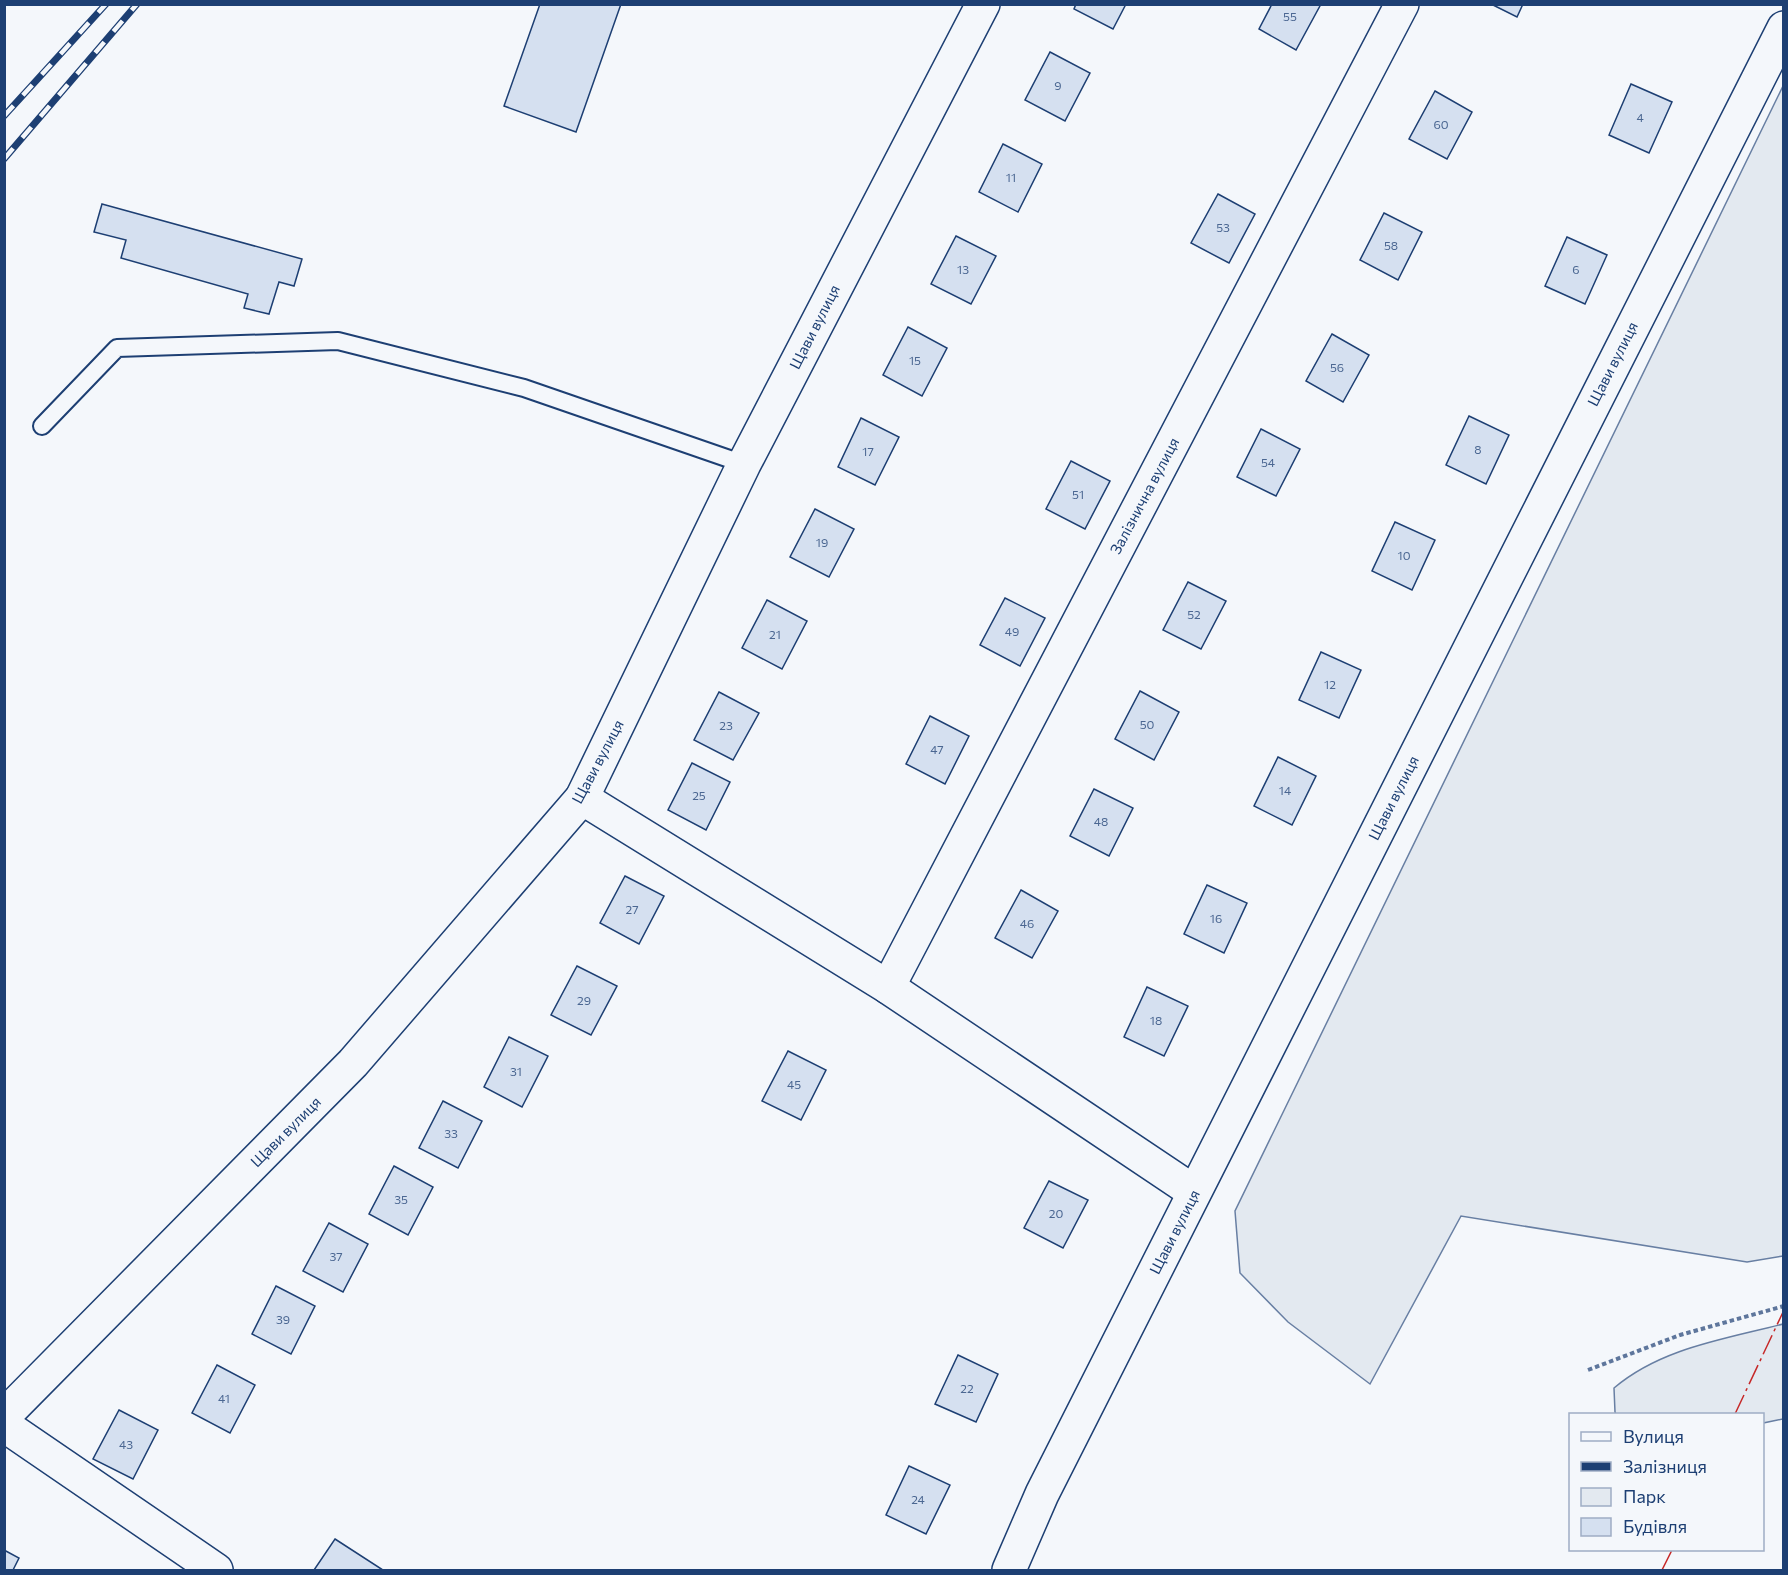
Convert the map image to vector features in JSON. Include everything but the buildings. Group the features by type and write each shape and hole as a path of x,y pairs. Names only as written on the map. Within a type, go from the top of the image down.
{"street":[{"name":"Щави вулиця","path":"4,1416 353,1064 582,798 744,464 982,4"},
{"name":"Залізнична вулиця","path":"888,987 1402,4"},
{"name":"Щави вулиця","path":"1009,1570 1042,1494 1784,28"},
{"path":"582,798 888,987 1194,1192"},
{"path":"4,1425 216,1570"}],"lane":[{"path":"42,426 117,348 338,341 524,388 744,464"}],"path":[{"path":"1588,1370 1680,1335 1784,1306"}],"green space":[{"path":"1783,86 1783,1256 1747,1262 1461,1216 1370,1384 1288,1322 1240,1273 1235,1211"},
{"path":"1783,1324 1783,1419 1764,1423 1764,1413 1616,1413 1614,1388 1632,1374 1673,1354 1716,1340"}],"railway":[{"path":"4,116 106,4"},
{"path":"4,159 137,4"}],"power":[{"path":"1735,1413 1784,1310"},
{"path":"1662,1570 1672,1551"}]}
